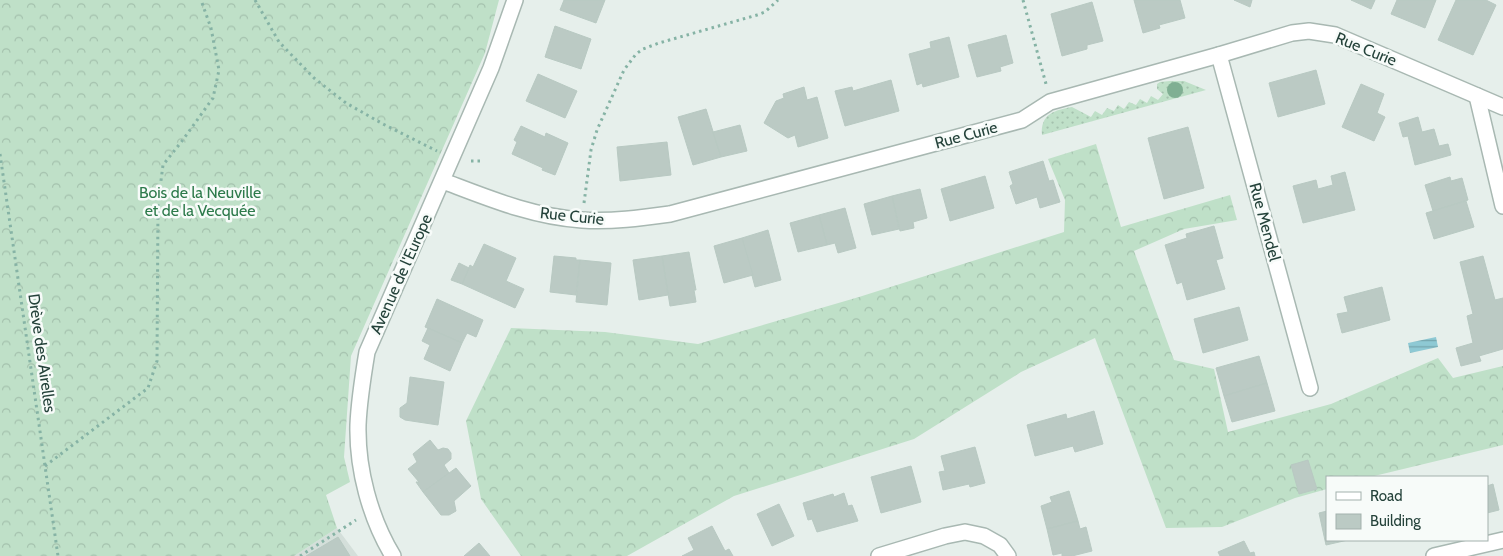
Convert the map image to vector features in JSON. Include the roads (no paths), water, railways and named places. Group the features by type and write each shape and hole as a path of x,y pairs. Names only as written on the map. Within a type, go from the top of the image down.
{"street":[{"name":"Avenue de l'Europe","path":"393,556 370,504 361,465 358,426 366,352 491,68 514,0"},
{"name":"Rue Curie","path":"442,181 525,210 567,218 612,220 670,214 1022,120 1050,102 1292,33 1309,31 1335,35 1503,107"},
{"name":"Rue Mendel","path":"1219,55 1310,388"},
{"path":"1477,96 1503,206"},
{"path":"879,556 945,536 965,532 984,536 1000,546 1008,556"},
{"path":"1434,556 1503,540"}],"water":[{"path":"1436,337 1438,347 1410,353 1408,343"}],"park label":[{"name":"Bois de la Neuville et de la Vecquée","path":"200,201"}]}
